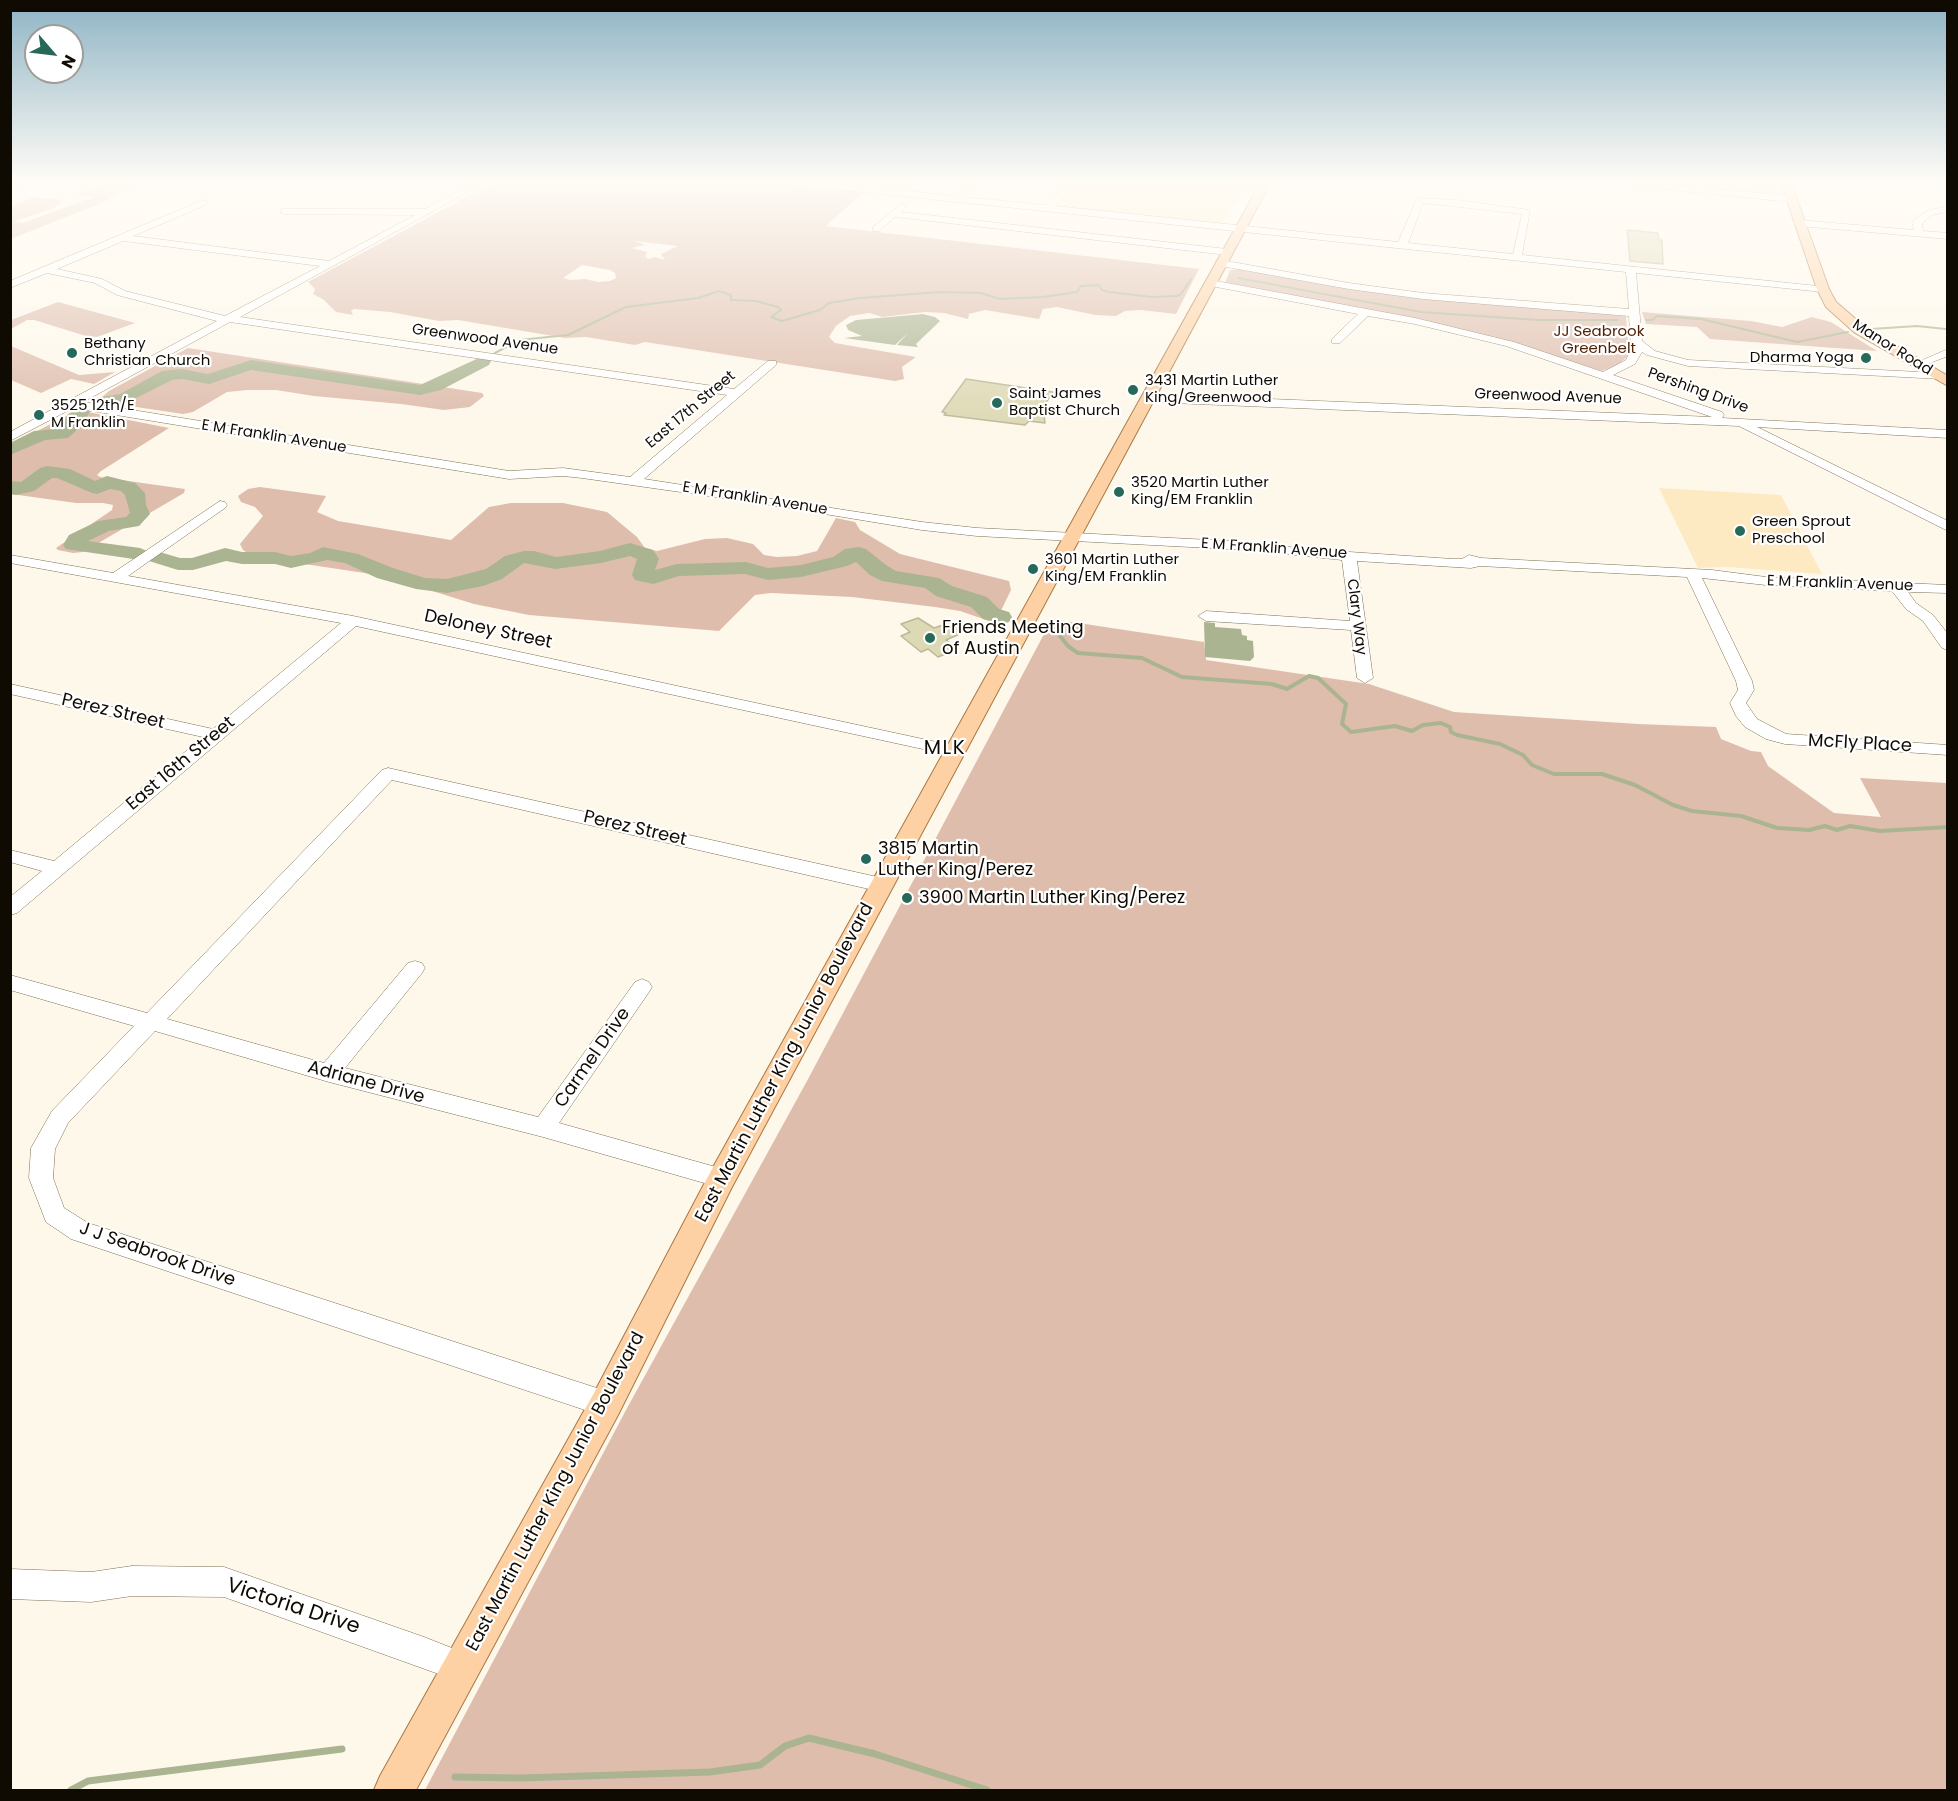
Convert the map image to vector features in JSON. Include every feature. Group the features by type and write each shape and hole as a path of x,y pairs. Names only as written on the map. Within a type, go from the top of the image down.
{"main road":[{"name":"East Martin Luther King Junior Boulevard","path":"394,1791 606,1404 722,1178 1221,264"},
{"name":"Manor Road","path":"1814,264 1823,289 1832,304 1849,322 1943,380"}],"street":[{"path":"10,285 62,264"},
{"path":"10,437 331,264"},
{"path":"1251,264 1349,286 1423,296 1633,313"},
{"path":"1584,264 1823,289"},
{"path":"1631,269 1637,350 1631,362"},
{"name":"Greenwood Avenue","path":"48,270 98,280 121,293 228,320 737,393"},
{"name":"Pershing Drive","path":"1211,283 1366,312 1510,344 1605,375 1735,422 1947,527"},
{"path":"1336,341 1366,312"},
{"path":"1636,342 1651,353 1667,359"},
{"path":"1495,354 1510,344"},
{"path":"1917,365 1947,352"},
{"path":"1605,375 1631,362 1649,358 1700,364 1943,380"},
{"name":"East 17th Street","path":"632,482 772,363"},
{"name":"Greenwood Avenue","path":"1147,398 1691,419 1947,434"},
{"name":"E M Franklin Avenue","path":"71,404 489,472 528,475 562,472 758,499 922,526 1071,537 1249,546 1471,564 1480,562 1693,575 1714,580 1732,578 1947,590"},
{"path":"1691,419 1706,416 1708,414 1705,410"},
{"path":"18,420 33,424"},
{"path":"116,578 220,505"},
{"name":"Clary Way","path":"1349,555 1365,678"},
{"name":"Deloney Street","path":"10,560 353,621 955,751"},
{"name":"McFly Place","path":"1693,575 1746,686 1744,695 1738,703 1751,723 1772,735 1802,741 1947,750"},
{"path":"1897,588 1911,606 1928,618 1947,645"},
{"path":"1206,616 1357,626"},
{"name":"East 16th Street","path":"10,908 353,621"},
{"name":"Perez Street","path":"10,689 215,735"},
{"name":"Perez Street","path":"388,774 882,885"},
{"name":"J J Seabrook Drive","path":"388,774 60,1117 43,1148 41,1178 55,1215 80,1231 606,1404"},
{"path":"10,856 58,868"},
{"path":"329,1073 415,968"},
{"name":"Adriane Drive","path":"10,982 329,1073 543,1128 722,1178"},
{"name":"Carmel Drive","path":"543,1128 642,987"},
{"name":"Victoria Drive","path":"10,1584 91,1587 132,1581 224,1582 461,1667"}],"shaded area":[{"path":"923,314 940,321 916,344 918,347 897,345 908,333 895,345 844,338 862,336 848,330 846,325 856,320"},
{"name":"Green Sprout Preschool","path":"1659,488 1781,495 1822,574 1727,567 1698,568"},
{"path":"1204,622 1215,623 1215,627 1241,629 1242,635 1247,636 1247,640 1253,641 1254,657 1250,661 1205,657"}],"green space":[{"path":"341,264 1156,264 1199,269 1176,314 1141,310 1125,311 1116,316 1095,315 1057,307 1043,309 1039,319 985,310 969,314 968,319 944,313 925,312 882,317 869,313 850,316 836,326 829,337 835,343 916,357 902,367 904,379 895,381 645,342 635,345 586,337 565,338 458,320 439,321 390,312 354,309 351,311 353,315 336,312 324,300 313,294 315,289 308,282","holes":["582,265 615,273 616,278 610,281 563,278"]},
{"name":"JJ Seabrook Greenbelt","path":"1239,269 1361,290 1626,316 1629,353 1618,365 1602,371 1517,344 1225,283 1230,270"},
{"path":"58,302 135,323 97,337 86,336 34,320 27,320 11,329 11,320"},
{"path":"1642,312 1751,321 1782,327 1812,317 1831,322 1877,351 1710,339 1697,327 1646,324"},
{"path":"11,346 79,375 115,372 94,384 71,379 41,393 11,380"},
{"path":"188,348 482,393 484,396 470,407 444,410 276,390 227,392 193,412 183,414 103,402 101,398 109,391"},
{"path":"78,410 169,428 97,475 185,489 184,493 83,552 73,553 56,548 112,510 113,505 76,503 11,494 10,445"},
{"path":"260,487 326,496 317,512 338,521 451,540 489,507 511,503 563,503 607,512 637,537 645,548 657,551 705,539 727,538 753,544 764,555 797,556 817,551 836,518 855,522 860,530 900,554 1009,581 1011,590 995,623 960,611 935,607 852,597 771,593 755,595 719,631 529,615 474,604 384,576 252,556 243,550 240,544 263,516 255,507 241,502 238,496 248,489"},
{"path":"1052,619 1204,642 1206,660 1369,684 1454,712 1716,727 1721,739 1751,751 1761,752 1768,766 1834,813 1881,817 1860,778 1947,783 1947,1790 425,1790 626,1410 807,1081"}],"building":[{"name":"Saint James Baptist Church","path":"966,379 1053,392 1043,407 1045,423 1029,421 1025,425 944,415 946,413 942,412"},
{"name":"Friends Meeting of Austin","path":"918,618 934,628 949,623 962,633 946,640 958,649 938,657 928,649 921,652 901,636 910,632 901,624"}],"waterway":[{"path":"1238,278 1421,312 1538,320 1617,320"},
{"path":"495,353 519,340 568,335 626,307 698,298 719,291 731,295 731,300 756,301 778,307 781,310 771,317 782,321 820,310 829,303 860,298 940,292 981,293 1000,299 1043,297 1077,292 1081,286 1099,285 1102,290 1109,292 1152,297 1177,296 1181,294 1191,279"},
{"path":"1646,320 1652,320 1657,316 1701,319 1797,342 1848,332"},
{"path":"1871,329 1917,326 1946,329"},
{"path":"102,402 124,399 168,375 182,374 209,379 251,365 420,390 435,386 483,361"},
{"path":"10,450 41,435 62,434 81,412"},
{"path":"10,487 16,489 27,487 47,472 63,473 97,488 107,482 128,487 135,493 136,505 140,514 132,522 105,525 92,530 76,539 73,545 140,554"},
{"path":"156,557 178,564 193,564 225,554 242,558 275,558 291,562 316,558 323,553 351,558 385,573 424,584 447,586 475,581 494,574 512,560 524,557 534,557 555,563 601,557 630,549 646,554 648,559 643,575 653,578 677,570 746,568 768,574 801,571 840,562 852,553 859,553 878,570 890,576 931,583 944,591 979,602 991,614 1001,617"},
{"path":"1053,627 1068,646 1078,653 1142,658 1182,677 1272,684 1287,689 1309,676 1318,678 1346,704 1342,724 1351,732 1395,726 1412,731 1423,725 1441,723 1450,727 1451,732 1457,735 1500,744 1523,755 1532,765 1554,774 1602,774 1635,785 1673,805 1692,811 1741,816 1777,828 1809,830 1825,826 1837,830 1850,826 1880,831 1948,827"},
{"path":"455,1777 521,1778 710,1772 760,1765 785,1746 809,1738 875,1754 987,1790"},
{"path":"71,1790 88,1781 342,1749"}],"place":[{"name":"Bethany Christian Church","path":"72,353"},
{"name":"Dharma Yoga","path":"1866,358"},
{"name":"3431 Martin Luther King/Greenwood","path":"1133,390"},
{"name":"Saint James Baptist Church","path":"997,403"},
{"name":"3525 12th/E M Franklin","path":"39,415"},
{"name":"3520 Martin Luther King/EM Franklin","path":"1119,492"},
{"name":"Green Sprout Preschool","path":"1740,531"},
{"name":"3601 Martin Luther King/EM Franklin","path":"1033,569"},
{"name":"Friends Meeting of Austin","path":"930,638"},
{"name":"3815 Martin Luther King/Perez","path":"866,859"},
{"name":"3900 Martin Luther King/Perez","path":"907,898"}],"district":[{"name":"MLK","path":"945,749"}]}
